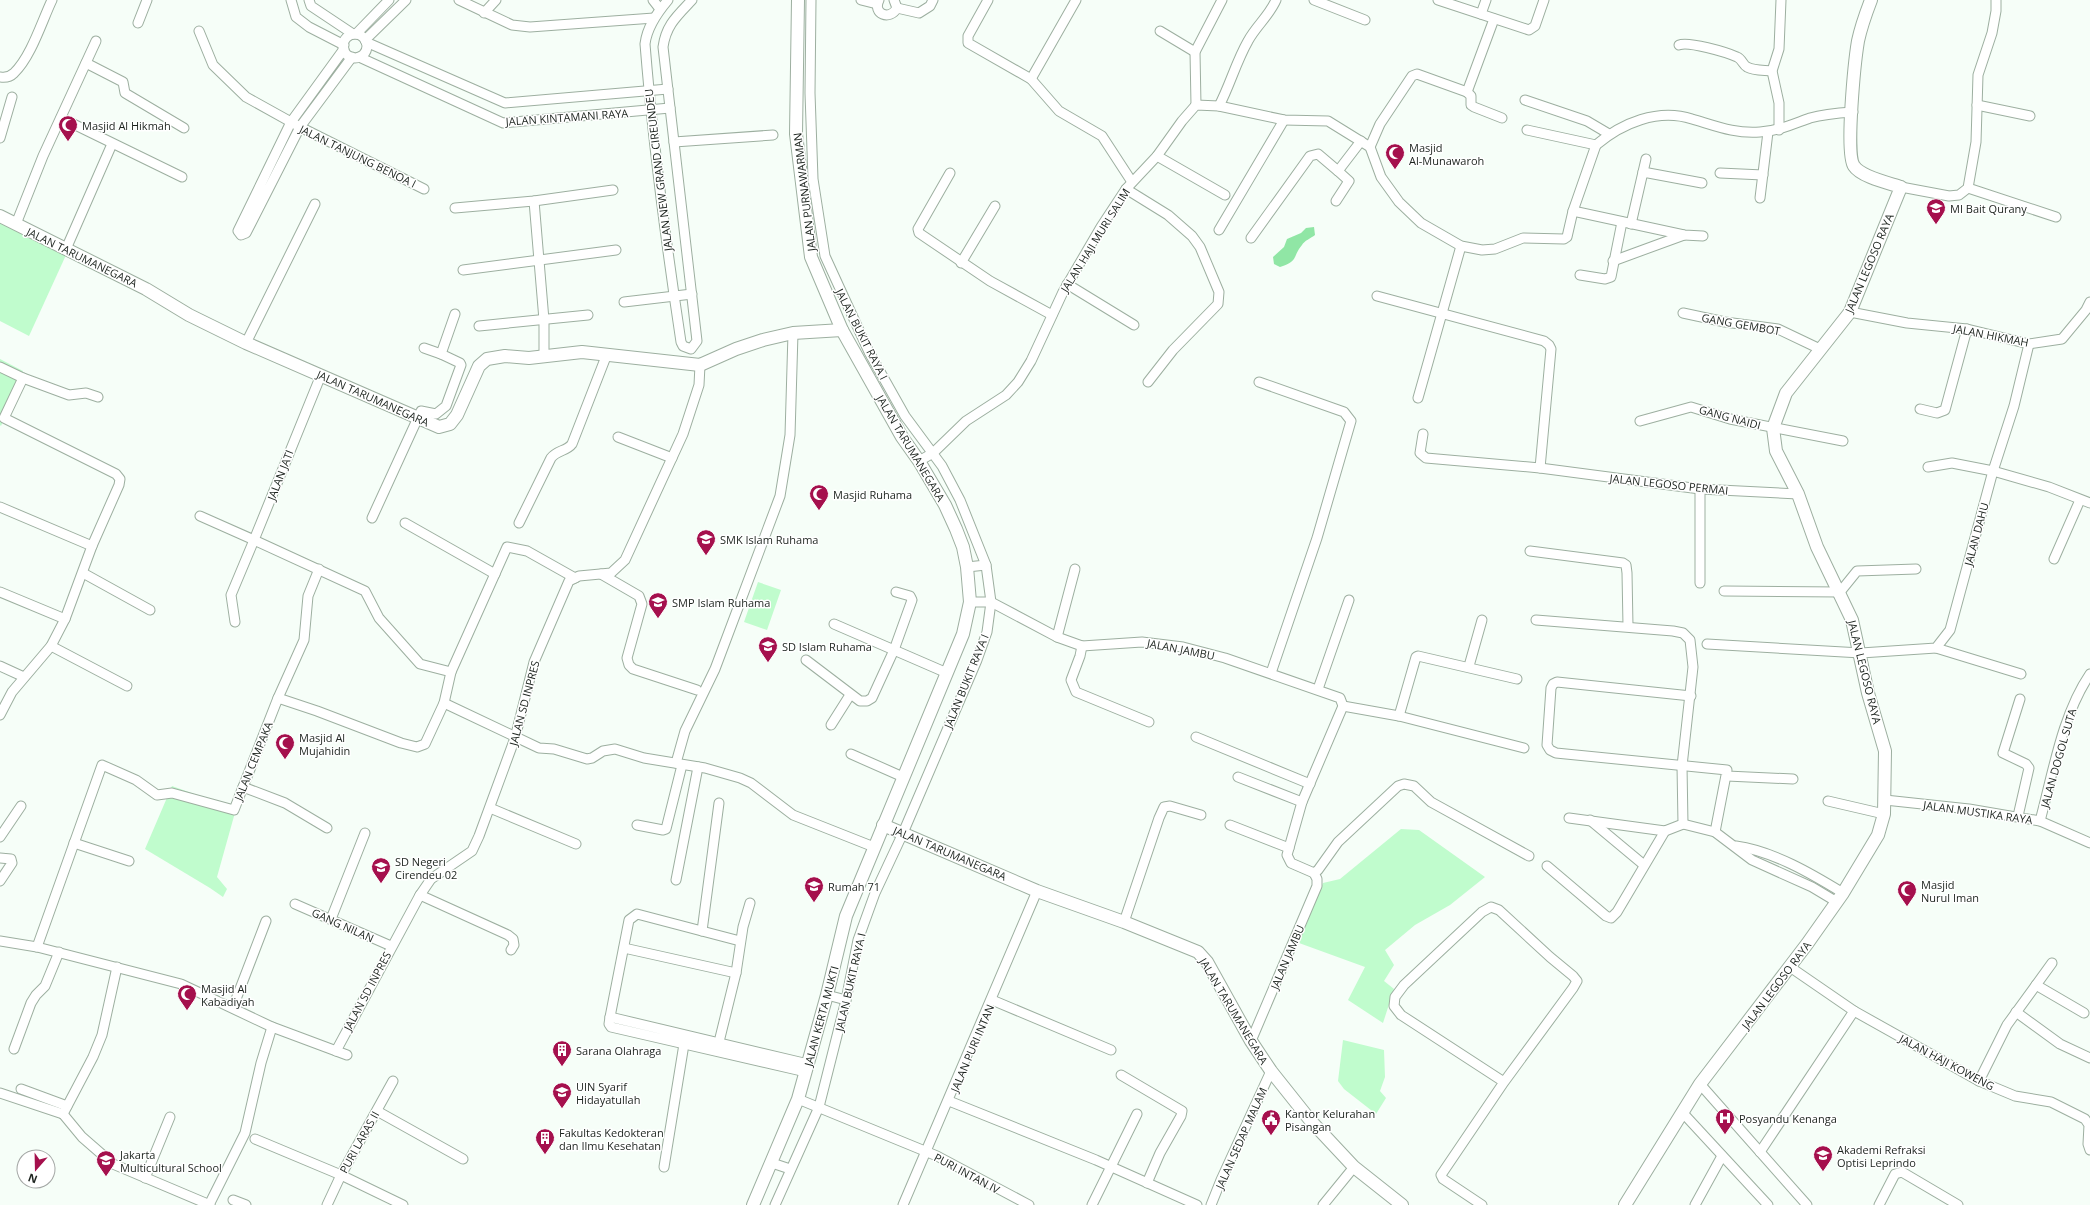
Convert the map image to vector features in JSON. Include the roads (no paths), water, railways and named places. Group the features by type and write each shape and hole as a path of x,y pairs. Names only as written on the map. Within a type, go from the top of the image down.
{"street":[{"path":"0,77 6,78 14,73 25,58 52,0"},
{"path":"138,23 148,0"},
{"path":"291,0 296,17 309,27 344,47 356,57"},
{"path":"309,0 311,6 315,9 366,41"},
{"path":"389,0 355,34 346,38 344,47 291,122 238,231 240,234 246,233 300,127 356,57 366,51 366,41 406,0"},
{"path":"459,0 512,25 540,28 654,18"},
{"path":"484,13 496,0"},
{"path":"653,0 660,8"},
{"name":"JALAN NEW GRAND CIREUNDEU","path":"668,0 660,8 654,18 646,36 645,44 650,111 675,297 683,346 691,349 697,341 692,294"},
{"path":"624,302 692,294 663,47 664,34 668,26 692,0"},
{"name":"JALAN PURNAWARMAN","path":"798,0 796,134 811,257 842,330"},
{"name":"JALAN BUKIT RAYA I","path":"775,1205 819,1107 846,1000 858,940 893,829 977,660 987,632 988,602 986,565 960,500 942,466 927,457 869,352 825,256 813,179 810,93 811,0"},
{"path":"861,0 878,2 878,10 882,15 888,16 894,13 895,4 919,13 930,6 933,0"},
{"path":"988,0 968,36 968,43 1031,79 1059,111 1102,136 1132,182"},
{"path":"1031,79 1076,0"},
{"path":"1222,0 1195,52 1196,105 1219,106 1284,120 1328,121 1370,147 1381,177 1399,202 1421,223 1461,246 1482,250 1495,249 1523,238 1564,240 1569,235 1573,211 1596,145 1609,134 1644,118 1660,115 1691,118 1724,130 1740,132 1768,132 1779,130 1827,114 1852,112"},
{"path":"1219,106 1238,59 1249,38 1270,12 1276,0"},
{"path":"1314,0 1365,20"},
{"path":"1441,0 1518,27 1533,29 1544,0"},
{"path":"1481,14 1486,0"},
{"path":"1779,130 1779,103 1772,71 1779,49 1781,0"},
{"path":"1871,0 1857,48 1854,71 1851,136 1852,161 1854,166 1874,178 1901,187 1949,196 1959,195 1968,188 1976,147 1978,75 1992,33 1996,11 1996,0"},
{"path":"1467,92 1494,19"},
{"name":"JALAN TANJUNG BENOA I","path":"199,31 213,65 246,97 300,127 424,189"},
{"path":"1160,31 1195,52"},
{"path":"16,224 43,156 96,41"},
{"name":"JALAN KINTAMANI RAYA","path":"366,41 505,103 668,89"},
{"path":"1679,45 1689,43 1738,57 1746,67 1772,71"},
{"name":"JALAN KINTAMANI RAYA","path":"356,57 503,123 670,108"},
{"path":"86,63 123,82 125,93 184,128"},
{"path":"1370,147 1380,124 1412,76 1417,74 1467,92 1471,96 1471,105 1502,118"},
{"path":"796,91 810,93"},
{"path":"0,138 12,97"},
{"path":"1525,100 1588,121 1609,134"},
{"name":"JALAN HAJI MURI SALIM","path":"927,457 966,421 1006,395 1018,382 1031,361 1067,284 1126,189 1158,156 1196,105"},
{"path":"1978,105 2030,116"},
{"path":"61,118 182,178"},
{"path":"1219,230 1284,120"},
{"path":"1527,130 1596,145"},
{"path":"1760,198 1768,132"},
{"path":"674,142 772,135"},
{"path":"1338,170 1361,141"},
{"path":"66,249 112,144"},
{"path":"1251,238 1310,156 1318,154 1349,181 1336,201"},
{"path":"1158,156 1226,195"},
{"path":"1580,275 1609,278 1613,261 1646,159"},
{"path":"1643,172 1702,183"},
{"path":"950,173 918,229 919,233 961,263 1052,315"},
{"path":"1720,173 1763,175"},
{"name":"JALAN LEGOSO RAYA","path":"1625,1205 1700,1084 1790,967 1878,834 1884,814 1885,751 1868,693 1861,653 1852,620 1840,592 1817,547 1798,494 1776,451 1773,428 1786,393 1850,312 1901,187"},
{"path":"1968,188 2056,217"},
{"path":"1126,189 1168,215 1192,236 1200,248 1219,292 1218,304 1173,350 1148,382"},
{"path":"455,208 534,201 613,190"},
{"path":"534,201 544,320 544,357"},
{"path":"246,343 315,204"},
{"path":"961,263 995,206"},
{"path":"1573,211 1684,235 1704,236"},
{"name":"JALAN TARUMANEGARA","path":"0,216 146,289 189,315 246,343 321,375 417,419 439,427 450,424 457,415 479,366 487,359 504,356 529,358 544,357 560,353 582,352 700,365"},
{"path":"1613,261 1684,235"},
{"path":"1418,398 1461,246"},
{"path":"463,270 616,250"},
{"path":"1067,284 1134,325"},
{"path":"1377,296 1544,341 1550,345 1551,349 1540,468"},
{"name":"JALAN HIKMAH","path":"1850,312 1907,323 1967,329 2029,344 2062,339 2089,308"},
{"name":"GANG GEMBOT","path":"1683,313 1725,322 1778,329 1820,349"},
{"path":"441,354 455,314"},
{"path":"479,326 588,315"},
{"path":"1920,409 1937,413 1945,410 1967,329"},
{"path":"278,698 401,743 416,747 425,744 444,703 451,672 507,547 527,551 575,578 611,573 625,560 672,458 690,415 699,385 700,365 736,349 793,332 842,330"},
{"name":"JALAN TARUMANEGARA","path":"842,330 902,437 927,457 963,547 973,602 963,634 903,777 893,829 1037,891 1124,922 1198,952 1204,957 1251,1041 1271,1071 1310,1120 1354,1167 1402,1205"},
{"path":"637,825 663,830 666,829 685,731 694,708 715,669 780,496 790,434 793,332"},
{"name":"JALAN DAHU","path":"1936,648 1950,630 1993,472 2014,406 2029,344"},
{"path":"372,518 421,411 436,414 446,406 460,370 460,363 424,348"},
{"path":"519,522 551,458 555,453 569,448 572,444 607,354"},
{"path":"0,368 69,395 86,394 98,397"},
{"name":"JALAN JATI","path":"235,622 231,596 321,375"},
{"path":"0,715 12,692 50,646 65,619 92,546 119,486 120,479 116,474 1,420 23,378"},
{"path":"1259,382 1344,412 1351,421 1318,538 1271,673"},
{"name":"GANG NAIDI","path":"1640,421 1691,407 1722,417 1843,441"},
{"name":"JALAN LEGOSO PERMAI","path":"1422,434 1420,453 1426,458 1540,468 1700,489 1798,494"},
{"path":"618,437 672,458"},
{"path":"1928,467 1952,464 1993,472 2049,487 2090,503"},
{"path":"1700,489 1700,583"},
{"path":"2054,559 2080,500"},
{"path":"0,507 92,546"},
{"path":"200,516 289,555 365,591 379,618 420,664 451,672"},
{"path":"405,523 495,574"},
{"path":"1530,551 1624,563 1628,573 1628,626"},
{"path":"967,567 986,565"},
{"name":"JALAN CEMPAKA","path":"37,947 102,765 136,780 157,795 172,793 228,810 234,809 278,698 304,640 308,596 319,569"},
{"path":"1057,637 1075,569"},
{"path":"1724,591 1840,592 1857,572 1916,569"},
{"path":"83,573 150,610"},
{"path":"601,574 639,596 641,599 642,604 627,658 629,665 633,669 697,690"},
{"name":"JALAN SD INPRES","path":"336,1051 391,946 431,878 472,851 490,808 515,738 534,662 569,581 575,578"},
{"path":"0,592 65,619"},
{"path":"806,660 860,702 867,701 872,698 894,650 912,600 910,596 896,592"},
{"path":"1318,689 1349,600"},
{"path":"973,602 988,602"},
{"name":"JALAN JAMBU","path":"988,602 1057,637 1082,646 1142,642 1183,647 1225,658 1318,689 1340,698 1343,706"},
{"path":"1469,666 1482,620"},
{"path":"1536,620 1628,626 1684,633 1690,640 1694,667 1682,766 1683,824"},
{"path":"834,624 947,673"},
{"path":"1707,644 1861,653 1936,648 2021,674"},
{"path":"50,646 127,686"},
{"path":"1082,646 1071,680 1076,692 1149,722"},
{"path":"1399,716 1416,657 1421,655 1517,679"},
{"path":"0,666 24,677"},
{"name":"JALAN DOGOL SUTA","path":"2040,821 2068,717 2081,687 2090,674"},
{"path":"1691,696 1557,682 1553,684 1551,688 1547,745 1550,750 1556,753 1727,771 1715,832"},
{"path":"831,725 850,695"},
{"path":"2018,816 2029,768 2026,764 2003,753 2020,699"},
{"path":"444,703 515,738 540,748 554,749 582,759 592,758 603,750 615,749 644,758 698,767 746,780 793,816 874,847"},
{"path":"1524,748 1399,716 1343,706 1302,802 1287,856 1291,863 1314,873 1318,870 1338,842 1398,786 1404,784 1414,786 1431,802 1529,856"},
{"path":"1196,738 1310,784"},
{"path":"851,754 903,777"},
{"path":"676,880 698,767"},
{"path":"1727,776 1793,779"},
{"path":"1238,777 1302,802"},
{"path":"243,787 285,803 327,828"},
{"name":"JALAN MUSTIKA RAYA","path":"1885,800 2018,816 2040,821 2090,843"},
{"path":"1828,801 1884,814"},
{"path":"702,931 718,804"},
{"path":"0,837 21,806"},
{"path":"1124,922 1164,807 1170,806 1201,815"},
{"path":"490,808 576,844"},
{"path":"1569,818 1665,830 1683,824 1715,832 1736,846 1752,860 1836,897"},
{"path":"1590,820 1644,865"},
{"path":"1230,825 1289,848"},
{"name":"JALAN KERTA MUKTI","path":"753,1205 798,1099 827,995 846,916 874,847 893,829"},
{"path":"1547,866 1594,906 1611,918 1617,912 1665,830"},
{"path":"331,919 365,833"},
{"path":"74,844 129,861"},
{"path":"1736,846 1755,849 1820,878 1833,886 1836,897"},
{"path":"0,858 10,859 12,863 0,881"},
{"name":"JALAN JAMBU","path":"1251,1041 1317,886 1317,879 1314,873"},
{"name":"JALAN PURI INTAN","path":"903,1205 949,1101 1037,891"},
{"path":"420,895 513,938 514,945 511,950"},
{"path":"718,1048 736,974 740,941 750,903"},
{"name":"GANG NILAN","path":"295,904 391,946"},
{"path":"1482,1205 1443,1179 1441,1175 1504,1082 1574,988 1577,981 1499,910 1491,907 1482,912 1404,985 1395,997 1394,1006 1401,1016 1504,1082"},
{"path":"740,941 637,914 629,920 610,1017 610,1027 685,1039 807,1068"},
{"path":"233,1007 266,921"},
{"path":"0,941 59,952 181,984 272,1026 347,1055"},
{"path":"624,948 736,974"},
{"path":"14,1050 31,1003 36,995 45,986 59,952"},
{"path":"1979,1081 2002,1033 2052,963"},
{"path":"65,1110 93,1058 102,1035 117,967"},
{"name":"JALAN HAJI KOWENG","path":"1790,967 1854,1011 1979,1081 2015,1096 2051,1102 2085,1119 2089,1126 2088,1144 2090,1150"},
{"path":"2036,985 2084,1013"},
{"path":"827,995 846,1000"},
{"path":"992,1000 1111,1050"},
{"path":"1760,1152 1854,1011"},
{"path":"2016,1012 2060,1044 2090,1058"},
{"path":"21,1089 65,1110 82,1137 114,1164 210,1205 244,1133 261,1063 272,1026"},
{"path":"664,1167 685,1039"},
{"name":"JALAN SEDAP MALAM","path":"1211,1205 1271,1071"},
{"path":"1121,1074 1182,1111 1181,1116 1160,1153 1146,1183"},
{"name":"PURI LARAS II","path":"327,1205 341,1175 393,1081"},
{"path":"1700,1084 1807,1205"},
{"path":"0,1093 65,1110"},
{"name":"PURI INTAN IV","path":"798,1099 927,1152 1029,1205"},
{"path":"949,1101 1197,1205"},
{"path":"377,1111 463,1159"},
{"path":"1682,1112 1768,1205"},
{"path":"1092,1205 1137,1114"},
{"path":"145,1178 170,1117"},
{"path":"255,1139 341,1175 403,1205"},
{"path":"1695,1205 1722,1156"},
{"path":"772,1163 790,1169"},
{"path":"1323,1205 1354,1167"},
{"path":"1879,1205 1895,1174 1898,1172 1906,1173 1958,1205"},
{"path":"233,1200 246,1205"}],"place":[{"name":"Masjid Al Hikmah","path":"68,142"},
{"name":"Masjid Al-Munawaroh","path":"1395,170"},
{"name":"MI Bait Qurany","path":"1936,225"},
{"name":"Masjid Ruhama","path":"819,511"},
{"name":"SMK Islam Ruhama","path":"706,556"},
{"name":"SMP Islam Ruhama","path":"658,619"},
{"name":"SD Islam Ruhama","path":"768,663"},
{"name":"Masjid Al Mujahidin","path":"285,760"},
{"name":"SD Negeri Cirendeu 02","path":"381,884"},
{"name":"Rumah 71","path":"814,903"},
{"name":"Masjid Nurul Iman","path":"1907,907"},
{"name":"Masjid Al Kabadiyah","path":"187,1011"},
{"name":"Sarana Olahraga","path":"562,1067"},
{"name":"UIN Syarif Hidayatullah","path":"562,1109"},
{"name":"Posyandu Kenanga","path":"1725,1135"},
{"name":"Kantor Kelurahan Pisangan","path":"1271,1136"},
{"name":"Fakultas Kedokteran dan Ilmu Kesehatan","path":"545,1155"},
{"name":"Akademi Refraksi Optisi Leprindo","path":"1823,1172"},
{"name":"Jakarta Multicultural School","path":"106,1177"}]}
